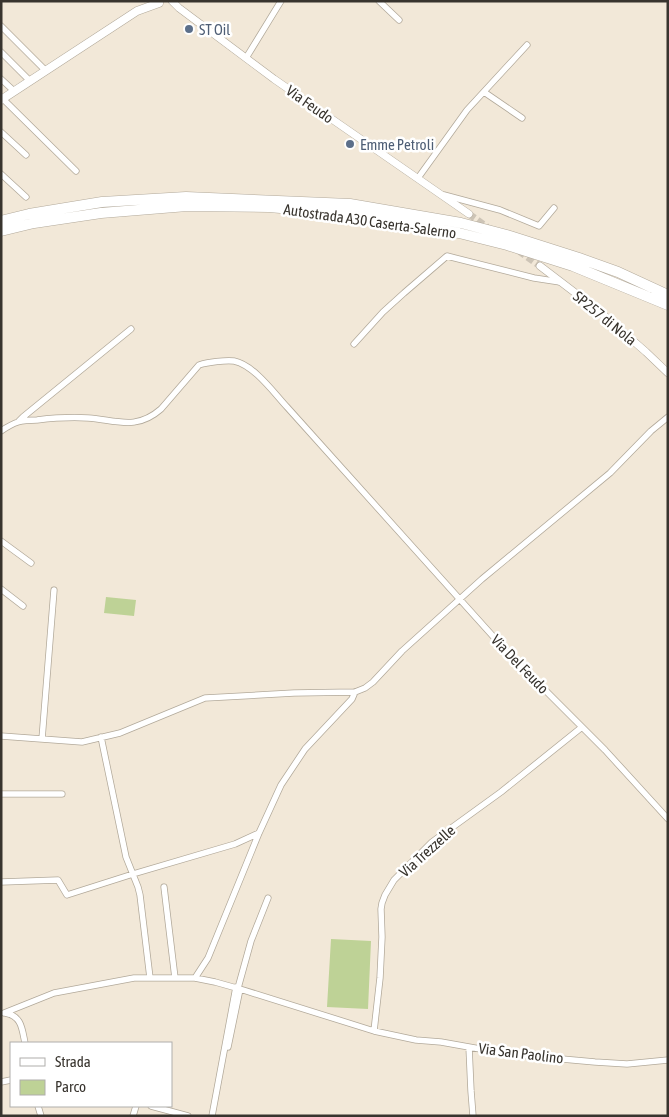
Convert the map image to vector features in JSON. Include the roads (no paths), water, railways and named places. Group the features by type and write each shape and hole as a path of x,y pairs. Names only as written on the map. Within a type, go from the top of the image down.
{"highway":[{"name":"Autostrada A30 Caserta-Salerno","path":"1,221 28,214 102,202 186,197 350,204 461,223 510,236 618,272 668,294"},
{"name":"Autostrada A30 Caserta-Salerno","path":"1,231 34,223 101,213 188,206 269,207 349,214 459,233 507,245 573,266 668,305"}],"main road":[{"path":"2,99 136,11 146,1"},
{"path":"136,11 160,2"}],"street":[{"name":"Via Feudo","path":"172,1 274,79 469,214"},
{"path":"246,58 281,1"},
{"path":"379,1 398,20"},
{"name":"Via Feudo","path":"160,2 179,8"},
{"path":"1,26 46,71"},
{"path":"418,178 467,110 527,45"},
{"path":"1,52 30,81"},
{"path":"1,78 14,91"},
{"path":"484,92 522,118"},
{"path":"2,99 76,171"},
{"path":"1,132 26,155"},
{"path":"1,174 26,197"},
{"path":"442,194 500,210 539,226 554,208"},
{"path":"354,344 383,312 447,256 534,278 560,282"},
{"name":"SP257 di Nola","path":"540,266 599,311 668,373"},
{"path":"1,431 19,421 131,329"},
{"name":"Via Del Feudo","path":"19,421 53,418 88,418 120,423 135,422 147,418 161,409 199,364 227,361 240,364 253,371 508,653 605,750 668,819"},
{"path":"1,736 82,742 120,733 205,698 355,692 365,688 402,651 460,599 610,473 651,431 668,417"},
{"path":"1,541 31,563"},
{"path":"1,588 23,606"},
{"path":"42,739 54,590"},
{"path":"195,978 208,958 281,784 305,749 352,699 355,692"},
{"name":"Via Trezzelle","path":"374,1031 380,978 381,909 394,880 432,842 501,792 582,727"},
{"path":"101,738 126,857 140,895 150,978"},
{"path":"1,794 62,794"},
{"path":"1,882 58,880 67,895 235,844 259,833"},
{"path":"164,887 174,978"},
{"path":"214,1116 238,988 251,941 268,898"},
{"name":"Via San Paolino","path":"3,1013 54,993 134,978 195,978 238,988 374,1031 416,1040 442,1042 529,1056 627,1064 668,1060"},
{"path":"3,1013 15,1016 21,1025 25,1042"},
{"path":"469,1047 473,1116"},
{"path":"155,1107 188,1116"}],"tunnel":[{"path":"469,214 487,227"},
{"path":"519,251 540,266"}],"place":[{"name":"ST Oil","path":"189,29"},
{"name":"Emme Petroli","path":"350,144"}]}
